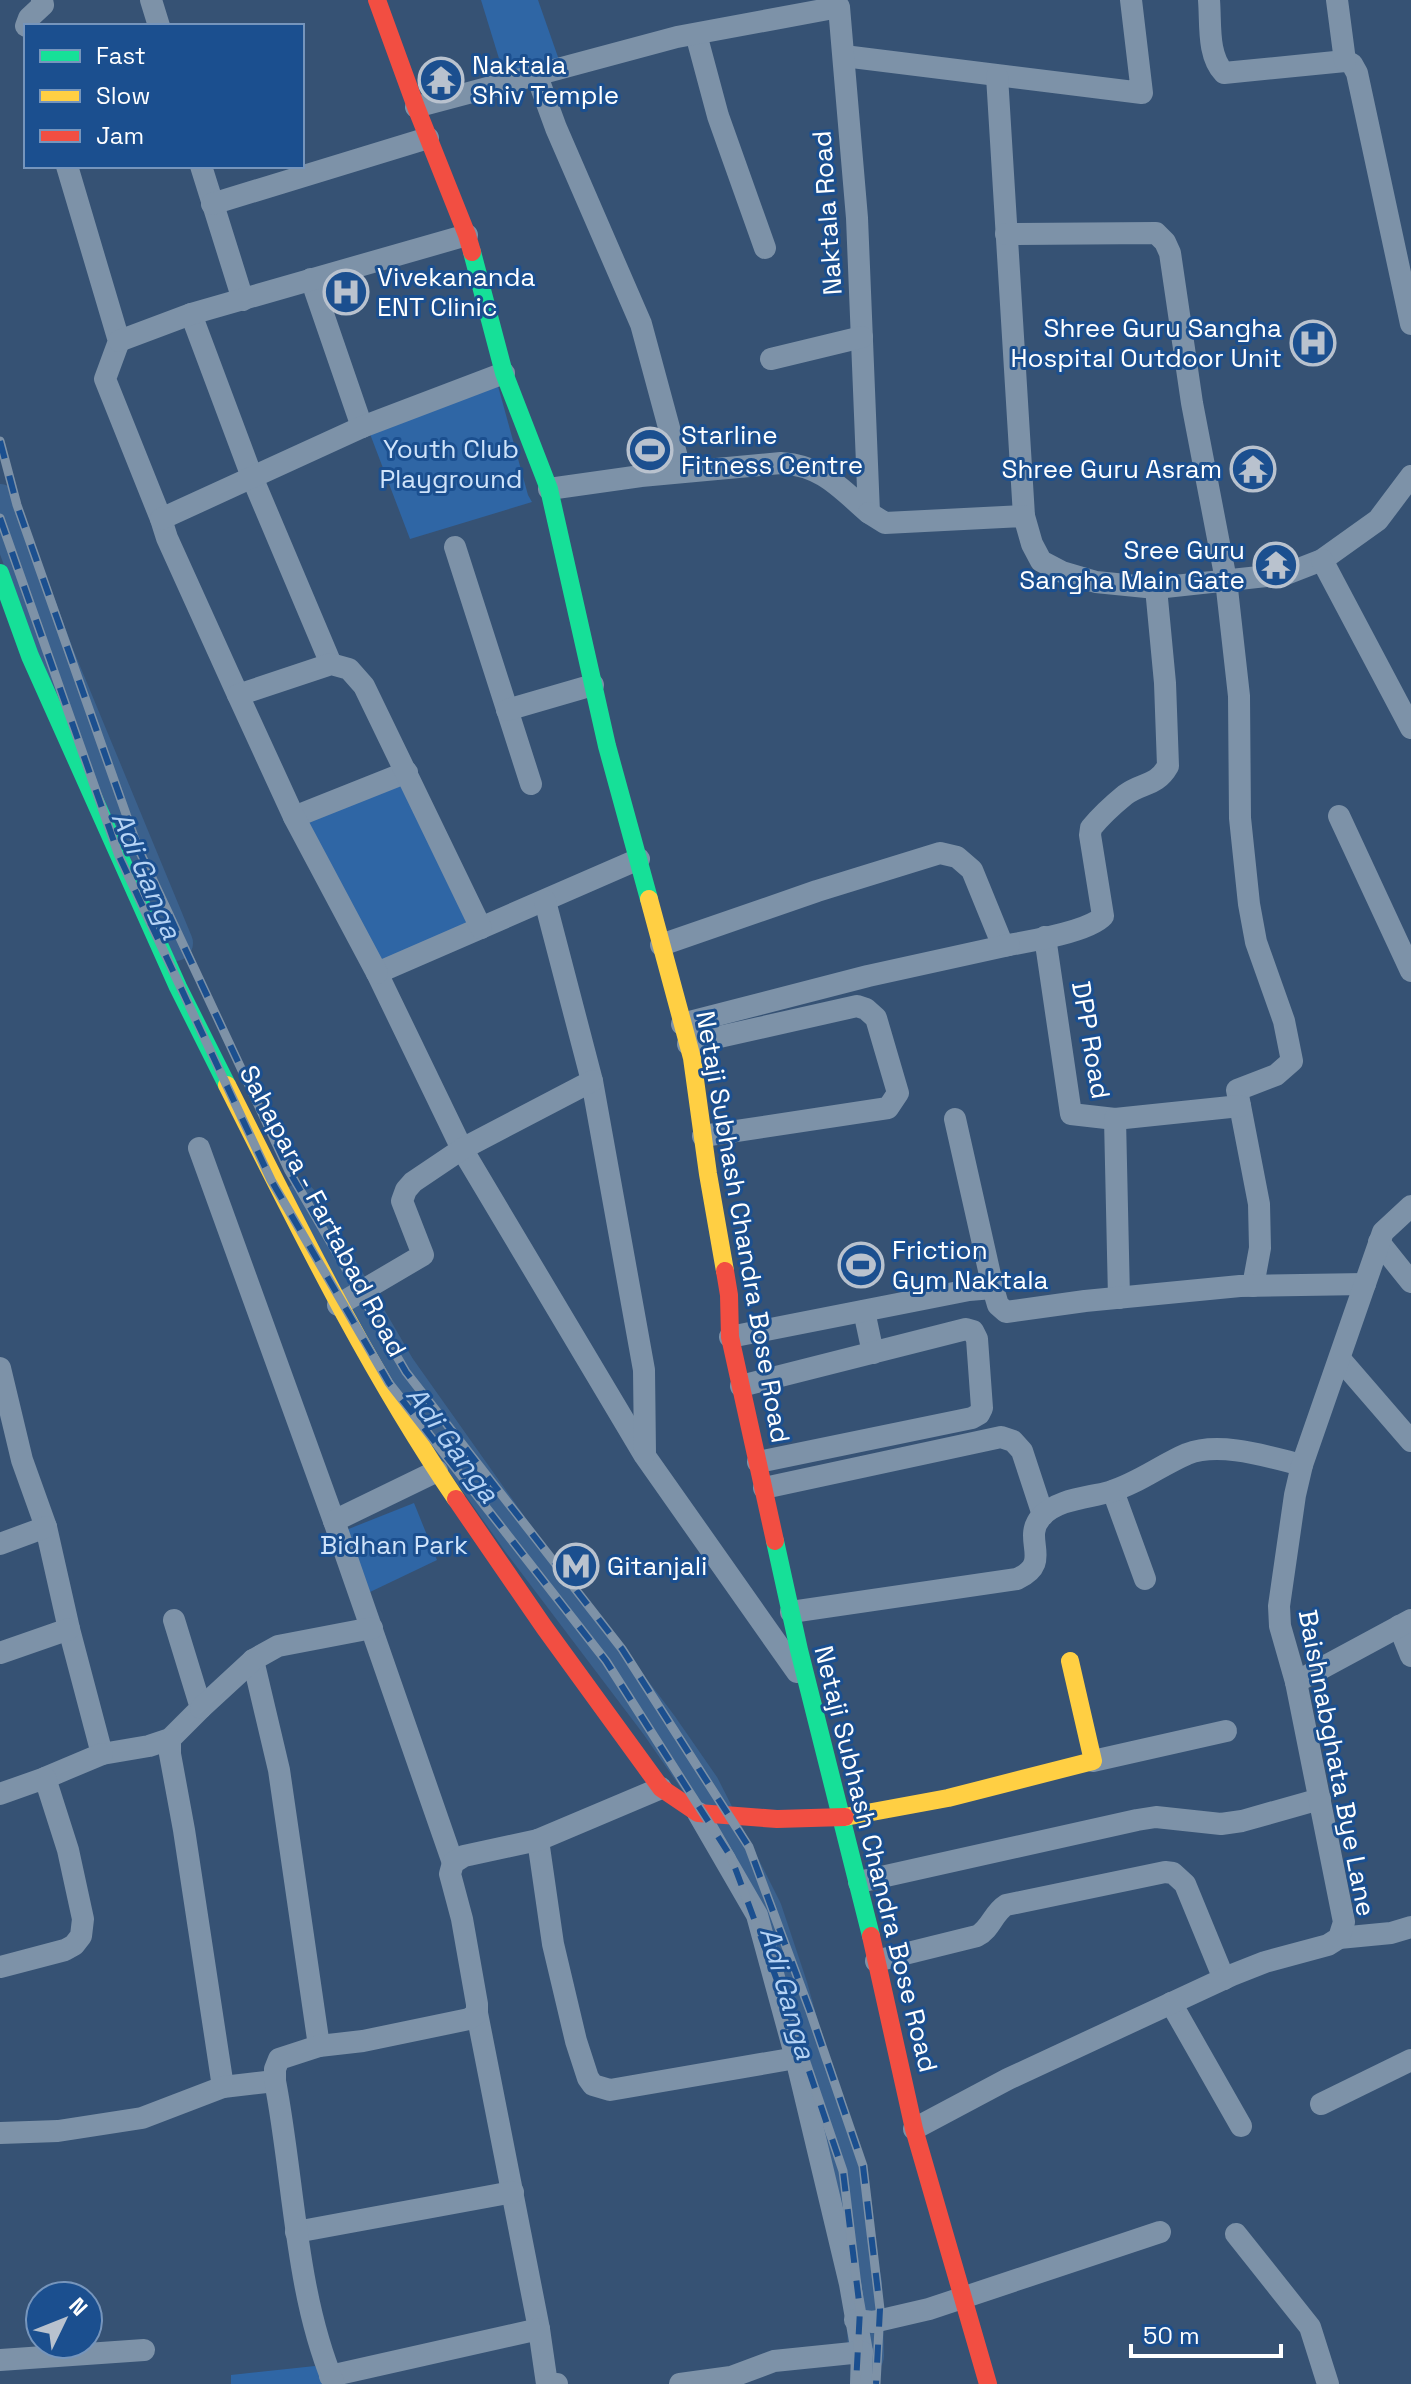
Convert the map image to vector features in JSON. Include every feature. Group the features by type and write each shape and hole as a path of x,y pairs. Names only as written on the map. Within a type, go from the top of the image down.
{"main road":[{"name":"Netaji Subhash Chandra Bose Road","path":"377,0 467,235 504,373 549,489 607,746 692,1058 729,1295 730,1337 791,1612 859,1882 914,2129 988,2384"},
{"name":"Sahapara - Fartabad Road","path":"0,573 30,656 178,987 349,1298 374,1370 437,1471 544,1627 661,1788 701,1813"},
{"path":"701,1813 777,1819 843,1817 948,1798 1093,1761 1070,1661"}],"street":[{"path":"151,0 158,24"},
{"path":"844,56 1142,93 1131,0"},
{"path":"1209,0 1212,51 1216,64 1224,73 1345,61 1352,64 1357,73 1411,324"},
{"path":"1337,0 1345,61"},
{"path":"27,24 46,2"},
{"name":"Naktala Road","path":"416,107 677,37 838,4 857,218 869,513"},
{"path":"696,34 718,116 765,248"},
{"path":"537,76 556,128 641,324 681,472"},
{"path":"997,76 1024,516 1032,544 1041,561 1062,572 1096,582 1156,588 1286,574 1322,560 1378,520 1407,490"},
{"path":"212,204 428,138"},
{"path":"68,168 119,341 105,379 167,538 294,817 377,973 462,1149 645,1456 809,1689"},
{"path":"202,168 243,300"},
{"path":"1006,234 1156,233 1170,253 1192,403 1226,580 1239,696 1240,818 1249,904 1256,942 1284,1021 1292,1061 1276,1075 1237,1090 1259,1204 1260,1248 1253,1286"},
{"path":"119,341 191,314 467,235"},
{"path":"311,279 362,427"},
{"path":"191,314 252,477 331,664"},
{"path":"771,359 862,337"},
{"path":"161,519 362,427 504,373"},
{"path":"549,489 781,463 803,465 825,475 885,523 1024,516"},
{"path":"455,547 531,784"},
{"path":"1322,560 1409,720"},
{"path":"685,1034 868,976 1096,923 1103,916 1091,828 1126,794 1163,776 1168,766 1165,683 1156,588"},
{"path":"238,695 331,664 349,669 364,686 481,928"},
{"path":"507,710 593,685"},
{"path":"294,817 407,772"},
{"path":"1339,816 1403,933 1411,971"},
{"path":"661,945 817,891 940,853 957,857 972,870 1003,946 1009,945"},
{"path":"377,973 639,859"},
{"path":"545,901 592,1081 644,1370 645,1456"},
{"name":"DPP Road","path":"1045,937 1071,1114 1115,1119"},
{"path":"685,1034 857,1006 876,1018 898,1093 888,1108 703,1136"},
{"path":"349,1298 423,1255 402,1201 413,1182 462,1149 592,1081"},
{"path":"1119,1298 1115,1119 1240,1106"},
{"path":"955,1119 993,1288 998,1305 1006,1312 1253,1286 1365,1284"},
{"path":"199,1148 453,1863 450,1874 462,1919 547,2384 557,2384"},
{"name":"Baishnabghata Bye Lane","path":"914,2129 1008,2079 1224,1979 1265,1962 1328,1945 1339,1938 1344,1922 1296,1682 1280,1626 1279,1606 1302,1465 1383,1232 1411,1206"},
{"path":"1379,1242 1411,1282"},
{"path":"730,1337 969,1290 993,1288"},
{"path":"943,1295 952,1332"},
{"path":"864,1311 873,1353"},
{"path":"741,1386 966,1329 973,1331 977,1339 982,1408 972,1418 758,1462"},
{"path":"1340,1359 1411,1441"},
{"path":"1,1378 22,1460 46,1527 102,1754"},
{"path":"764,1488 1001,1437 1013,1441 1022,1451 1043,1515"},
{"path":"791,1612 1017,1579 1030,1573 1036,1563 1034,1527 1043,1515 1062,1503 1113,1491 1190,1453 1215,1449 1302,1465"},
{"path":"334,1521 437,1471"},
{"path":"1113,1491 1145,1579"},
{"path":"0,1544 46,1527"},
{"path":"174,1620 201,1708"},
{"path":"1296,1682 1405,1623 1411,1656"},
{"path":"0,1794 102,1754 170,1739 253,1660 278,1646 372,1628"},
{"path":"0,1653 69,1629"},
{"path":"253,1660 279,1770 319,2046"},
{"path":"1093,1761 1226,1731"},
{"path":"170,1739 223,2087"},
{"path":"0,1967 65,1950 81,1936 83,1919 68,1850 45,1778"},
{"path":"453,1863 464,1856 538,1840 661,1788"},
{"path":"859,1882 1137,1820 1156,1817 1221,1824 1320,1799"},
{"name":"Sahapara - Fartabad Road","path":"701,1813 757,1915 796,2058 850,2284 862,2352 861,2384"},
{"path":"538,1840 553,1944 576,2041 593,2085 610,2090 796,2058"},
{"path":"876,1961 977,1936 1006,1905 1165,1872 1173,1873 1185,1884 1224,1979"},
{"path":"1339,1938 1391,1933 1411,1927"},
{"path":"1171,2003 1241,2126"},
{"path":"477,2013 459,2022 363,2041 319,2046 279,2059 275,2081 296,2232 313,2316 332,2380 539,2329"},
{"path":"1321,2104 1411,2060"},
{"path":"0,2133 58,2131 142,2118 223,2087 275,2081"},
{"path":"296,2232 513,2192"},
{"path":"855,2320 873,2322 965,2299 1160,2232"},
{"path":"1236,2234 1310,2327 1328,2384"},
{"path":"0,2360 144,2350"},
{"path":"680,2384 733,2380 774,2361 862,2352"}],"green space":[{"path":"481,0 538,0 559,60 505,78"},
{"name":"Youth Club Playground","path":"498,386 532,502 410,539 367,426"},
{"path":"409,780 475,926 379,968 305,821"},
{"name":"Bidhan Park","path":"414,1503 437,1560 370,1592 346,1530"},
{"path":"315,2366 328,2384 231,2384 231,2375"}],"waterway":[{"name":"Adi Ganga","path":"0,502 56,655 175,943"},
{"name":"Adi Ganga","path":"300,1201 398,1369 522,1544 702,1787 764,1910 790,1988 843,2178 864,2283 866,2356"}],"railway":[{"path":"0,441 17,505 138,848 289,1171 406,1372 622,1649 749,1847 863,2166 880,2309 876,2384"},
{"path":"0,518 119,856 271,1180 389,1383 606,1661 731,1857 791,2018 843,2171 860,2310 856,2384"}],"traffic: fast":[{"path":"472,252 504,373 549,489 607,746 649,899"},
{"path":"0,573 30,656 178,987 227,1085"},
{"path":"775,1541 799,1650 871,1936"}],"traffic: slow":[{"path":"649,899 692,1058 725,1271"},
{"path":"227,1085 363,1348 456,1499"},
{"path":"845,1817 948,1798 1093,1761 1070,1661"}],"traffic: jam":[{"path":"377,0 472,252"},
{"path":"725,1271 730,1337 775,1541"},
{"path":"456,1499 661,1788 698,1813 777,1819 845,1817"},
{"path":"871,1936 914,2129 988,2384"}],"place":[{"name":"Naktala Shiv Temple","path":"441,80"},
{"name":"Vivekananda ENT Clinic","path":"346,292"},
{"name":"Shree Guru Sangha Hospital Outdoor Unit","path":"1313,343"},
{"name":"Starline Fitness Centre","path":"650,450"},
{"name":"Shree Guru Asram","path":"1253,469"},
{"name":"Sree Guru Sangha Main Gate","path":"1276,565"},
{"name":"Friction Gym Naktala","path":"861,1265"},
{"name":"Gitanjali","path":"576,1566"}]}
